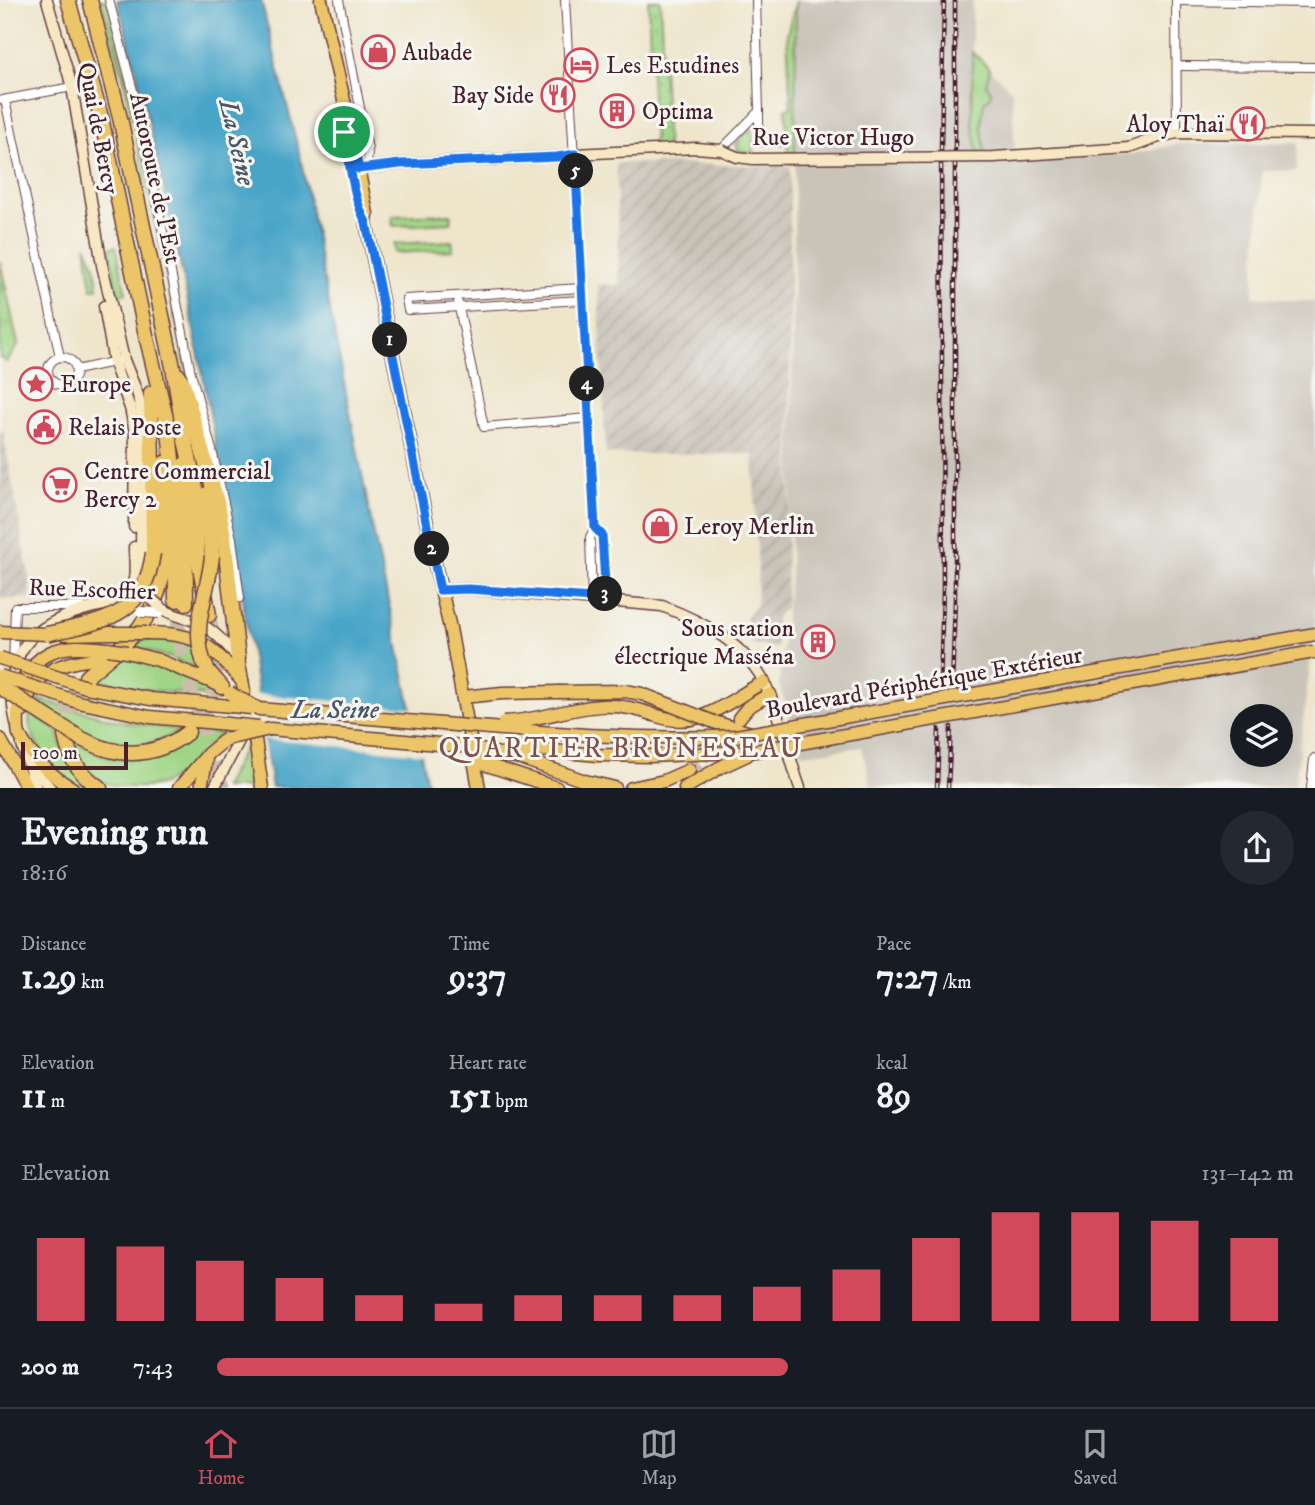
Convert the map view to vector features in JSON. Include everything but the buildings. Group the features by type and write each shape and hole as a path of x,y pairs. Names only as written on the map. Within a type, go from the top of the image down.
{"highway":[{"name":"Autoroute de l’Est","path":"68,0 101,117 146,335"},
{"name":"Autoroute de l’Est","path":"90,0 120,118 173,368"},
{"path":"146,335 171,445 175,487 170,607"},
{"path":"47,634 106,620 122,613 131,605 148,579 153,553 153,411 146,335"},
{"path":"173,368 174,387 197,489 199,566 209,615"},
{"path":"173,368 183,383 224,537 238,658"},
{"path":"86,682 109,652 125,644 153,608 162,577 164,416"},
{"path":"170,607 185,440"},
{"path":"203,455 212,556 198,623 198,647 212,676 227,695"},
{"path":"0,687 80,738 107,751 138,754 168,745 188,732"},
{"path":"65,735 66,746 76,765 86,778 100,788"}],"main road":[{"name":"Quai de Bercy","path":"13,668 26,642 43,626 58,617 121,601 134,586 135,576 135,432 105,312 102,265 72,87 47,0"},
{"path":"321,0 346,114 344,132 359,169 360,208 366,222 463,697 479,788"},
{"name":"Rue Victor Hugo","path":"359,169 696,148 722,150 737,157 766,159 994,157 1129,148 1159,136 1177,133 1315,134"},
{"name":"Quai de Bercy","path":"119,361 138,395 142,419 141,553 144,586 149,597 200,623 225,643 238,658"},
{"path":"440,590 456,588 605,594 662,606 688,616 732,643 767,688 800,788"},
{"path":"0,632 170,633 193,639 220,655 243,686 238,658"},
{"name":"Boulevard Périphérique Extérieur","path":"0,658 151,699 227,695 259,709 581,736 657,739 754,734 1315,634"},
{"path":"72,788 45,768 18,732 19,694 23,681 38,660 64,649 127,652 158,660 227,695"},
{"path":"0,677 78,702 150,717 520,753 651,756 755,751 1315,652"},
{"path":"13,668 11,707 36,788"},
{"path":"455,725 532,720 591,705 625,706 678,720 700,719 767,688"},
{"path":"740,718 767,688"},
{"path":"463,697 502,693 625,691 642,694 714,722 754,734"},
{"path":"179,788 209,753 226,739 270,729"},
{"path":"0,739 23,785"},
{"path":"254,739 262,788"},
{"path":"214,788 239,741"},
{"path":"685,788 755,751"},
{"path":"201,788 202,769 209,753"},
{"path":"520,753 585,781 615,788"},
{"path":"27,760 50,788"},
{"path":"475,761 556,788"},
{"path":"631,788 664,781 689,770"},
{"path":"169,788 190,774"}],"street":[{"path":"109,0 141,121 191,373 232,540 240,598"},
{"path":"339,0 368,149 359,169"},
{"path":"565,0 595,528 590,537 592,593"},
{"path":"756,0 759,137 761,142 784,142"},
{"path":"1177,133 1176,1 1315,3"},
{"path":"1177,66 1315,67"},
{"path":"60,357 3,100 72,87"},
{"path":"722,150 759,111"},
{"path":"582,289 406,299 408,310 583,300"},
{"path":"458,296 484,427 589,418"},
{"path":"60,357 70,359 76,370 71,383 61,385 53,382 49,376 48,368 51,362 60,357"},
{"path":"76,370 119,361"},
{"path":"595,528 602,535 605,594"},
{"path":"591,561 604,560"},
{"name":"Rue Escoffier","path":"13,668 15,607 93,607 141,612 170,607"},
{"path":"1312,788 1315,758"}],"shaded area":[{"path":"797,0 972,0 972,52 1012,91 1015,161 1133,154 1177,144 1298,143 1297,171 1262,171 1253,297 1315,302 1315,623 1295,787 871,787 862,747 802,754 779,684 790,576"},
{"path":"616,163 790,166 790,536 787,536 786,607 776,617 777,648 755,645 748,641 745,633 746,616 756,605 758,572 753,454 606,454 598,285 619,284"},
{"path":"0,431 3,431 30,581 30,598 0,599"}],"green space":[{"path":"101,0 107,0 141,143 189,383 123,77"},
{"path":"648,0 660,0 667,149 654,150"},
{"path":"796,1 795,153 788,153 786,109 791,107 787,34"},
{"path":"972,52 990,69 986,85 991,91 990,97 984,102 981,127 985,151 978,152 973,124"},
{"path":"752,128 753,153 739,151 735,144 739,144 738,141"},
{"path":"451,214 451,223 393,226 392,216"},
{"path":"452,241 453,250 395,253 394,244"},
{"path":"86,245 95,266 98,289 92,289"},
{"path":"116,246 126,293 117,296 110,248"},
{"path":"0,261 18,345 7,362 0,358"},
{"path":"161,639 192,643 202,672 172,658 133,646 141,640"},
{"path":"120,655 147,660 175,670 227,695 226,698 131,688 92,678"},
{"path":"34,698 119,721 182,730 159,741 138,746 120,746 87,735"},
{"path":"29,712 58,731 63,753 90,787 71,781 45,757 33,737"},
{"path":"195,732 222,733 177,775 161,784 147,787 109,784 92,775 70,738 105,756 119,759 146,755"},
{"path":"247,742 256,787 224,788"}],"water":[{"name":"La Seine","path":"117,0 261,0 301,161 370,516 428,787 272,787 239,576 201,366 153,141"}],"pier":[{"path":"255,694 414,708 424,754 262,739"}],"tunnel":[{"path":"176,600 182,663 223,788"},
{"path":"202,715 213,691 216,666 209,615"},
{"path":"65,735 66,711 86,677"},
{"path":"689,770 698,764 728,731"}],"railway":[{"path":"940,690 943,589 941,148 944,0"},
{"path":"952,688 955,599 955,0"},
{"path":"948,788 951,727"},
{"path":"937,788 939,729"}],"place":[{"name":"Aubade","path":"378,52"},
{"name":"Les Estudines","path":"581,65"},
{"name":"Bay Side","path":"558,95"},
{"name":"Optima","path":"617,111"},
{"name":"Aloy Thaï","path":"1248,124"},
{"name":"Europe","path":"36,384"},
{"name":"Relais Poste","path":"44,427"},
{"name":"Centre Commercial Bercy 2","path":"60,485"},
{"name":"Leroy Merlin","path":"660,526"},
{"name":"Sous station électrique Masséna","path":"818,642"}],"district":[{"name":"QUARTIER BRUNESEAU","path":"621,747"}],"route":[{"path":"346,114 359,169 400,164 575,154 595,528 602,535 606,599 456,588 440,590 366,222 360,208 344,132 346,114"}]}
